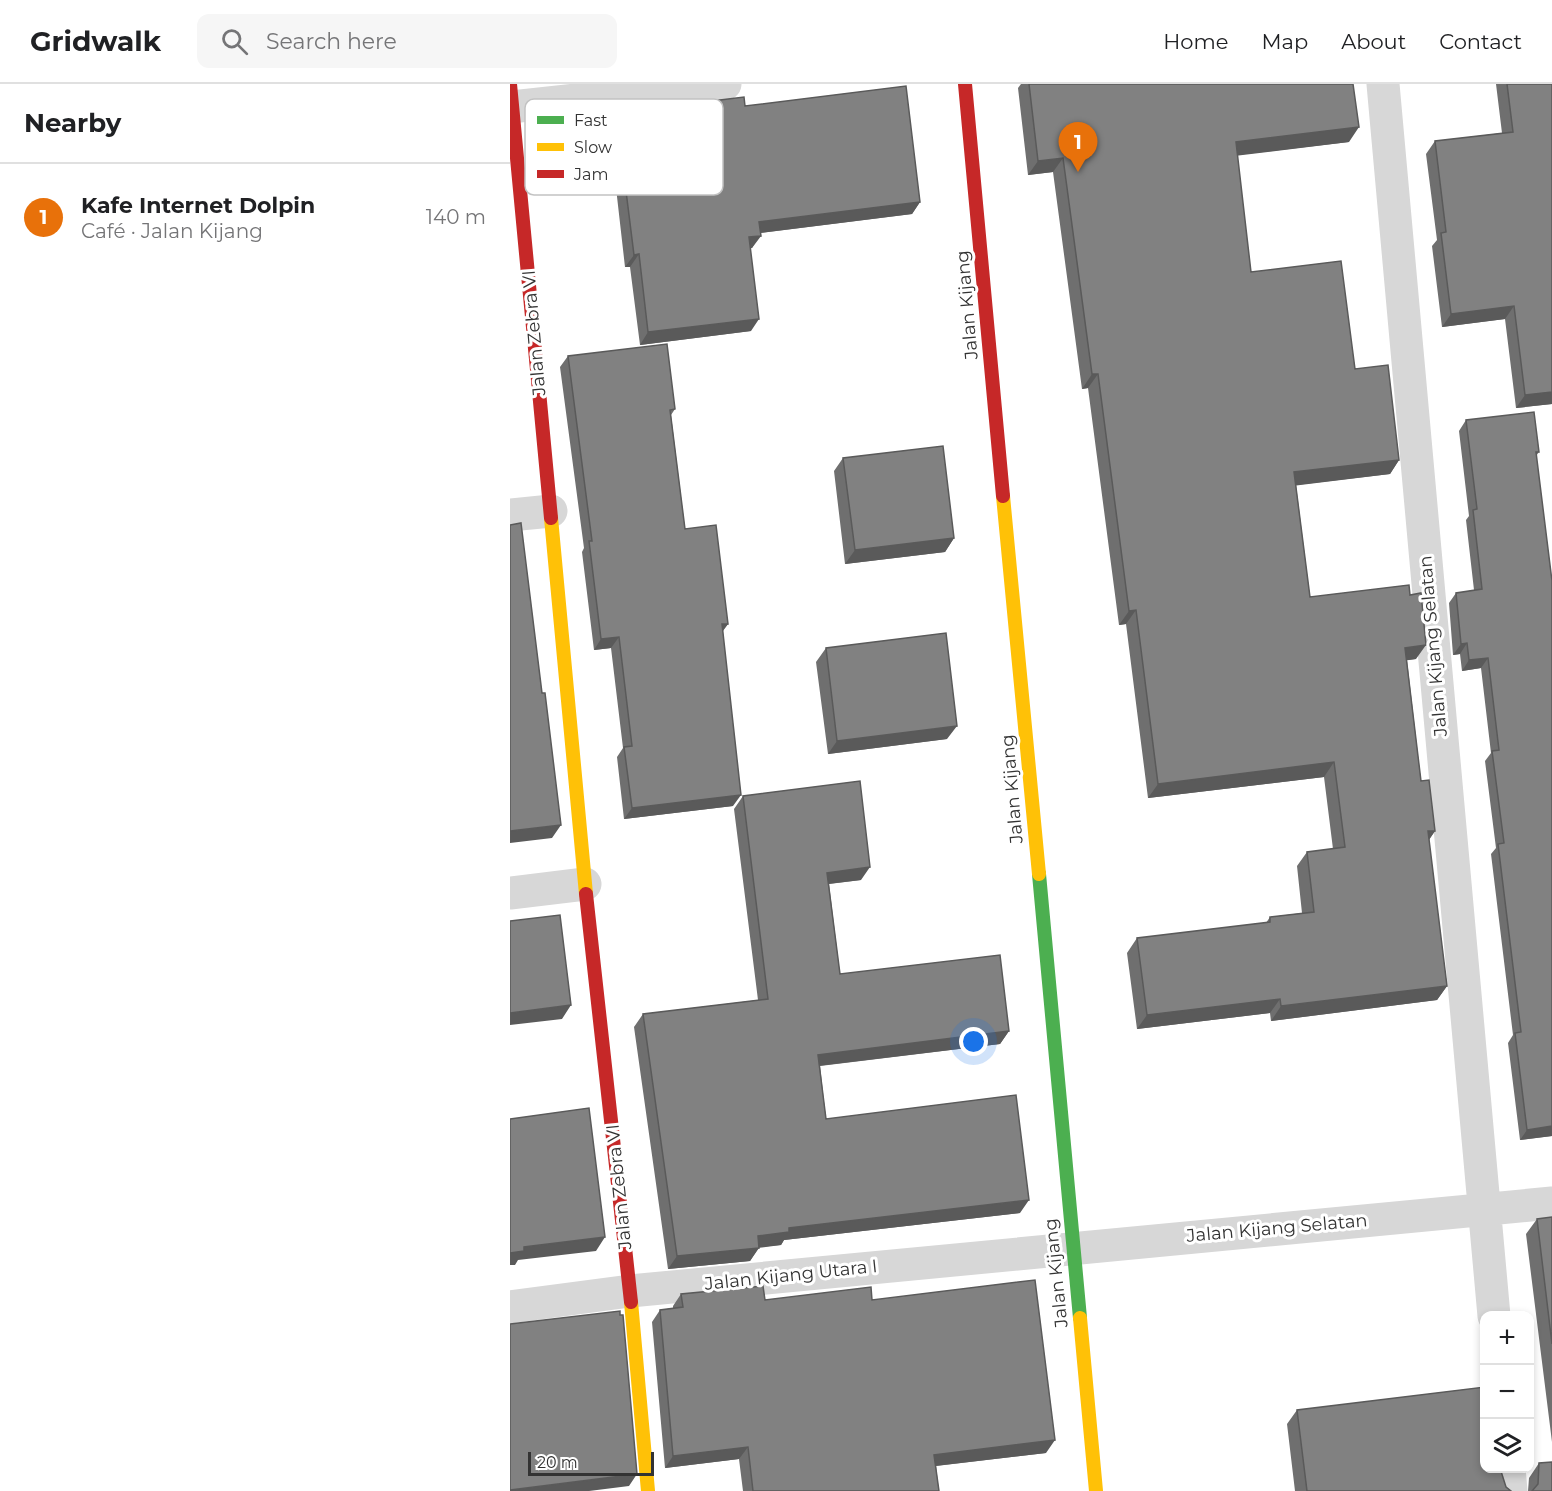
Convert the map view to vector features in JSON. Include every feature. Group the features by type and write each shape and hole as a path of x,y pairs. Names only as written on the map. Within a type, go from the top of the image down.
{"street":[{"path":"511,99 725,84"},
{"name":"Jalan Kijang","path":"965,84 1096,1491"},
{"name":"Jalan Kijang Selatan","path":"1383,84 1493,1311"},
{"name":"Jalan Zebra VI","path":"511,99 585,884 630,1291 648,1491"},
{"path":"510,515 551,511"},
{"path":"510,893 585,884"},
{"path":"1483,1209 1552,1203"},
{"name":"Jalan Kijang Selatan","path":"1072,1248 1483,1209"},
{"name":"Jalan Kijang Utara I","path":"510,1307 630,1291 1072,1248"},
{"path":"1509,1473 1511,1491"}],"building":[{"path":"1029,84 1353,84 1359,127 1236,142 1251,272 1341,261 1355,369 1388,365 1399,460 1294,472 1310,597 1409,585 1410,595 1421,593 1426,645 1405,648 1421,781 1429,780 1435,831 1428,831 1447,986 1281,1006 1280,999 1147,1015 1137,938 1270,922 1270,917 1314,912 1307,852 1345,847 1334,762 1158,784 1136,610 1129,611 1098,374 1092,374 1063,158 1038,161"},
{"path":"1507,84 1552,84 1552,392 1525,395 1514,306 1451,314 1441,233 1446,232 1435,141 1513,132"},
{"path":"906,86 920,202 759,222 761,236 749,237 759,319 648,332 639,254 634,255 626,195 723,195 723,100 744,97 745,106"},
{"path":"667,344 675,409 670,410 685,529 716,525 728,624 722,624 741,795 632,808 624,747 632,746 619,637 601,639 589,541 592,541 568,356"},
{"path":"1534,412 1539,452 1536,452 1552,581 1552,1126 1527,1130 1515,1033 1521,1032 1498,844 1504,843 1492,751 1499,750 1488,658 1469,660 1467,643 1461,644 1456,593 1482,589 1473,510 1477,509 1466,420"},
{"path":"943,446 954,538 855,550 843,458"},
{"path":"521,523 561,825 510,831 510,525"},
{"path":"946,633 957,726 837,741 826,648"},
{"path":"860,781 870,867 827,873 840,974 1000,955 1009,1031 818,1055 826,1119 1016,1095 1029,1200 789,1228 789,1232 758,1236 759,1248 677,1256 643,1014 768,999 743,796"},
{"path":"560,915 571,1005 510,1013 510,921"},
{"path":"589,1108 605,1237 524,1247 524,1251 510,1253 510,1119"},
{"path":"1552,1217 1552,1344 1537,1219"},
{"path":"1035,1280 1055,1440 934,1455 939,1491 753,1491 748,1447 673,1456 660,1310 683,1307 681,1294 763,1286 765,1300 871,1287 872,1300"},
{"path":"620,1311 620,1315 623,1315 637,1474 510,1490 510,1324"},
{"path":"1480,1388 1480,1473 1502,1473 1506,1487 1511,1491 1307,1491 1297,1410"},
{"path":"1552,1462 1552,1491 1532,1491 1538,1484 1539,1463"}],"traffic: fast":[{"path":"1039,874 1080,1318"}],"traffic: slow":[{"path":"1003,496 1039,874"},
{"path":"551,518 586,894"},
{"path":"631,1302 648,1491"},
{"path":"1080,1318 1096,1491"}],"traffic: jam":[{"path":"510,84 551,518"},
{"path":"965,84 1003,496"},
{"path":"586,894 631,1302"}],"place":[{"name":"Kafe Internet Dolpin","path":"1078,172"}]}
